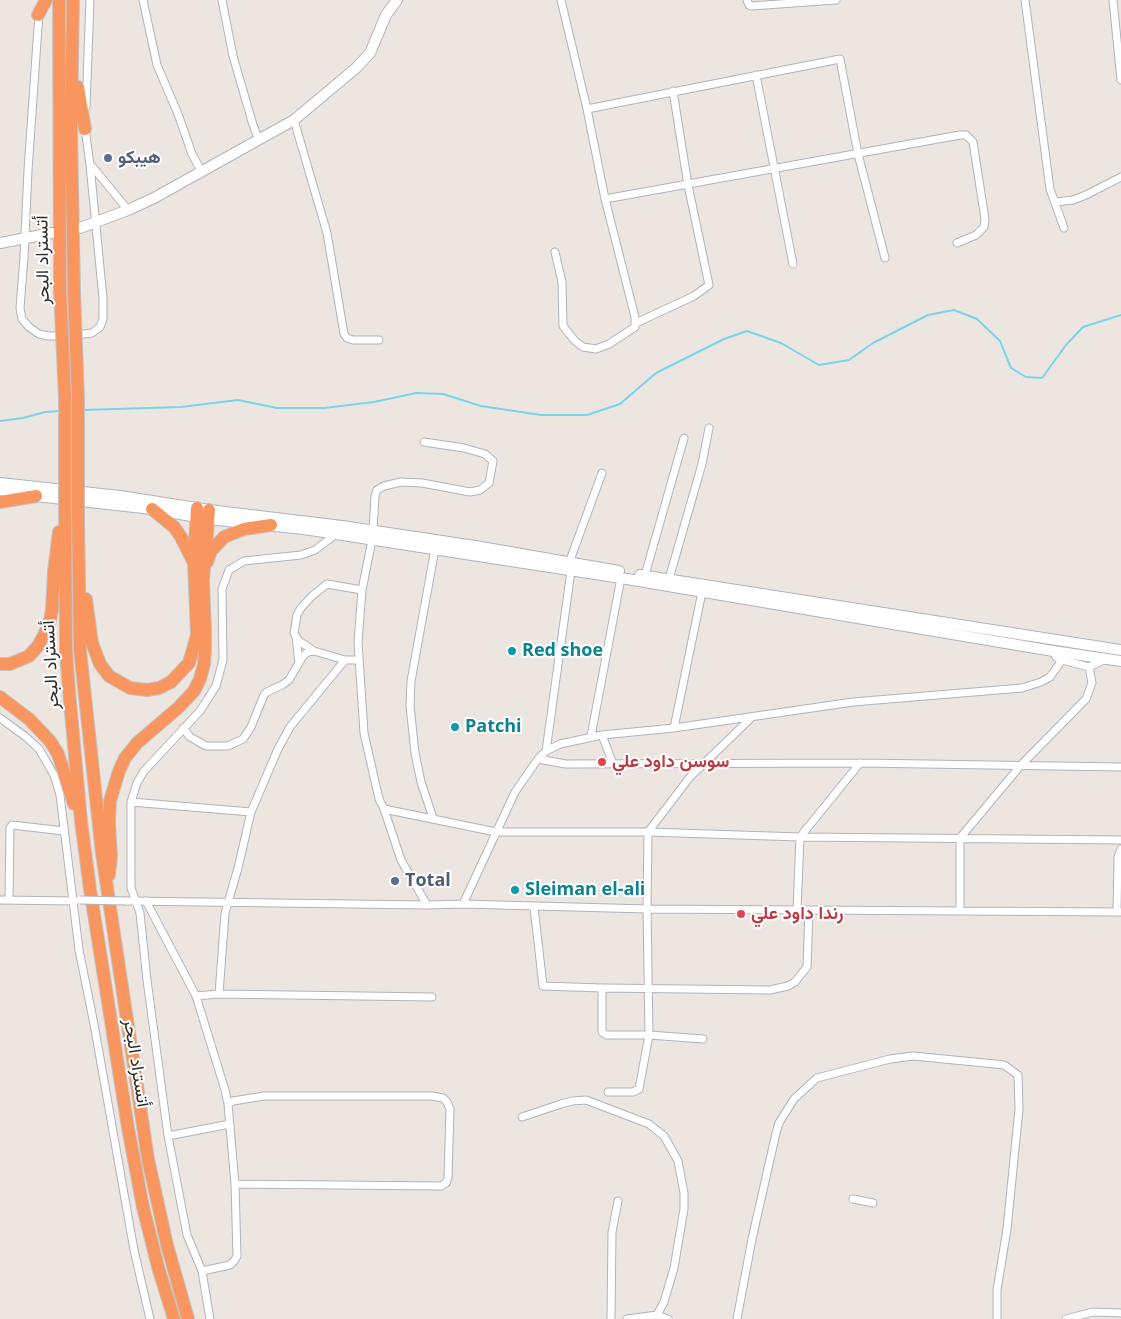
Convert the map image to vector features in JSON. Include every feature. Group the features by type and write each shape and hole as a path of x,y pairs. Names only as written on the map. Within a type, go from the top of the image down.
{"highway":[{"path":"38,16 46,0"},
{"name":"أتستراد البحر","path":"59,0 60,290 70,514 79,576 81,660 92,778 148,1159 167,1245 188,1319"},
{"name":"أتستراد البحر","path":"73,0 71,128 78,399 70,514 66,651 90,889 135,1163 158,1267 174,1319"},
{"path":"72,45 85,129"},
{"path":"0,502 36,496"},
{"path":"107,888 111,857 110,801 119,771 125,758 137,743 178,708 194,691 204,664 206,630 199,564 174,527 152,509"},
{"path":"79,576 86,596 92,643 100,664 109,676 130,688 147,690 159,688 171,682 189,663 197,635 202,513"},
{"path":"0,664 10,664 28,656 38,646 44,635 52,610 59,534 70,514"},
{"path":"199,564 224,537 244,529 270,525"},
{"path":"0,697 28,719 50,741 58,754 82,821"}],"main road":[{"path":"80,228 154,198 294,120 356,68 370,53 386,15 397,0"},
{"path":"0,243 52,234"},
{"path":"0,483 120,496 270,525 336,534 372,535 435,549 645,575 1121,650"},
{"path":"0,490 36,496 202,513 372,535 570,567 702,592 1052,651 1121,661"}],"street":[{"path":"39,0 28,170 26,238 20,308 22,319 29,327 39,334 48,336 68,336 92,332 100,327 104,312 85,129 90,0"},
{"path":"143,0 157,65 178,114 192,154 201,171"},
{"path":"222,0 233,56 252,125 259,140"},
{"path":"560,0 587,108 606,199 636,324"},
{"path":"747,0 751,6 836,0"},
{"path":"1025,0 1050,189 1064,228"},
{"path":"1114,0 1121,80"},
{"path":"587,108 840,59 858,154 885,258"},
{"path":"756,75 794,264"},
{"path":"555,252 562,282 562,326 575,342 583,347 596,349 609,344 632,330 636,324 694,296 709,285 688,185 673,91"},
{"path":"294,120 327,234 344,334 347,338 354,340 379,340"},
{"path":"606,199 960,135 970,137 973,142 986,219 984,227 976,235 957,243"},
{"path":"90,165 128,210"},
{"path":"1056,202 1073,200 1121,177"},
{"path":"669,579 702,464 709,428"},
{"path":"645,575 684,438"},
{"path":"424,442 464,448 485,454 493,461 489,483 480,490 470,492 402,482 384,486 377,490 375,496 372,535 362,590 358,634 364,733 378,799 384,809 401,860 427,906"},
{"path":"546,751 570,567 602,472"},
{"path":"210,1319 202,1272 187,1235 168,1136 140,913 131,888 131,802 137,783 144,771 200,711 210,697 218,679 223,660 222,589 229,570 244,561 301,555 314,550 336,534"},
{"path":"433,818 421,782 415,753 410,706 411,681 435,549"},
{"path":"591,736 622,578"},
{"path":"299,663 294,628 301,608 327,584 362,590"},
{"path":"674,728 702,592"},
{"path":"296,637 314,651 345,660 359,660"},
{"path":"183,728 190,738 206,746 228,746 243,739 264,695 282,686 289,680 308,652 314,651"},
{"path":"1052,651 1056,657 1062,660 1089,667 1106,659"},
{"path":"219,994 223,924 251,812 290,727 345,660"},
{"path":"463,904 515,792 538,759 546,751 560,744 591,736 752,718 853,702 1032,686 1050,676 1062,660"},
{"path":"960,911 960,838 1021,765 1086,699 1092,683 1089,667"},
{"path":"0,718 39,749 54,775 60,795 79,950 128,1220 150,1319"},
{"path":"608,1092 634,1092 639,1089 649,1035 648,832 702,764 752,718"},
{"path":"602,735 613,764"},
{"path":"538,759 566,764 860,763 1121,767"},
{"path":"797,910 800,837 860,763"},
{"path":"131,802 251,812"},
{"path":"384,809 496,832 648,832 800,837 1121,840"},
{"path":"9,900 10,828 12,825 64,831"},
{"path":"0,900 146,900 427,906 463,904 647,909 1119,912 1118,857 1121,849"},
{"path":"146,900 196,996 228,1104 237,1250 235,1260 224,1267 202,1272"},
{"path":"534,907 543,986 770,990 788,986 795,982 807,967 809,910"},
{"path":"602,988 602,1032 606,1034 703,1039"},
{"path":"196,996 219,994 432,997"},
{"path":"737,1319 752,1239 776,1133 779,1122 794,1099 817,1078 890,1059 913,1056 995,1064 1004,1066 1018,1075 1019,1109 1007,1229 997,1290 997,1319"},
{"path":"228,1104 233,1101 264,1096 432,1096 443,1098 448,1102 450,1108 448,1178 446,1184 441,1186 234,1184"},
{"path":"522,1117 572,1101 586,1100 648,1124 664,1136 678,1161 684,1193 684,1208 674,1268 664,1302 657,1315"},
{"path":"168,1136 230,1124"},
{"path":"853,1200 874,1203"},
{"path":"611,1319 612,1232 618,1202"},
{"path":"1066,1319 1093,1312 1121,1313"},
{"path":"627,1319 657,1315 668,1319"}],"waterway":[{"path":"82,410 181,407 238,400 277,408 324,408 374,402 416,393 443,394 481,406 541,415 587,415 620,404 656,373 724,339 747,331 781,343 819,365 849,360 873,343 928,315 954,310 977,319 1000,341 1011,368 1026,377 1042,378 1066,345 1083,327 1121,315"},
{"path":"0,421 60,411"}],"place":[{"name":"هيبكو","path":"108,158"},
{"name":"Red shoe","path":"512,651"},
{"name":"Patchi","path":"455,727"},
{"name":"سوسن داود علي","path":"602,762"},
{"name":"Total","path":"395,881"},
{"name":"Sleiman el-ali","path":"515,890"},
{"name":"رندا داود علي","path":"741,914"}]}
